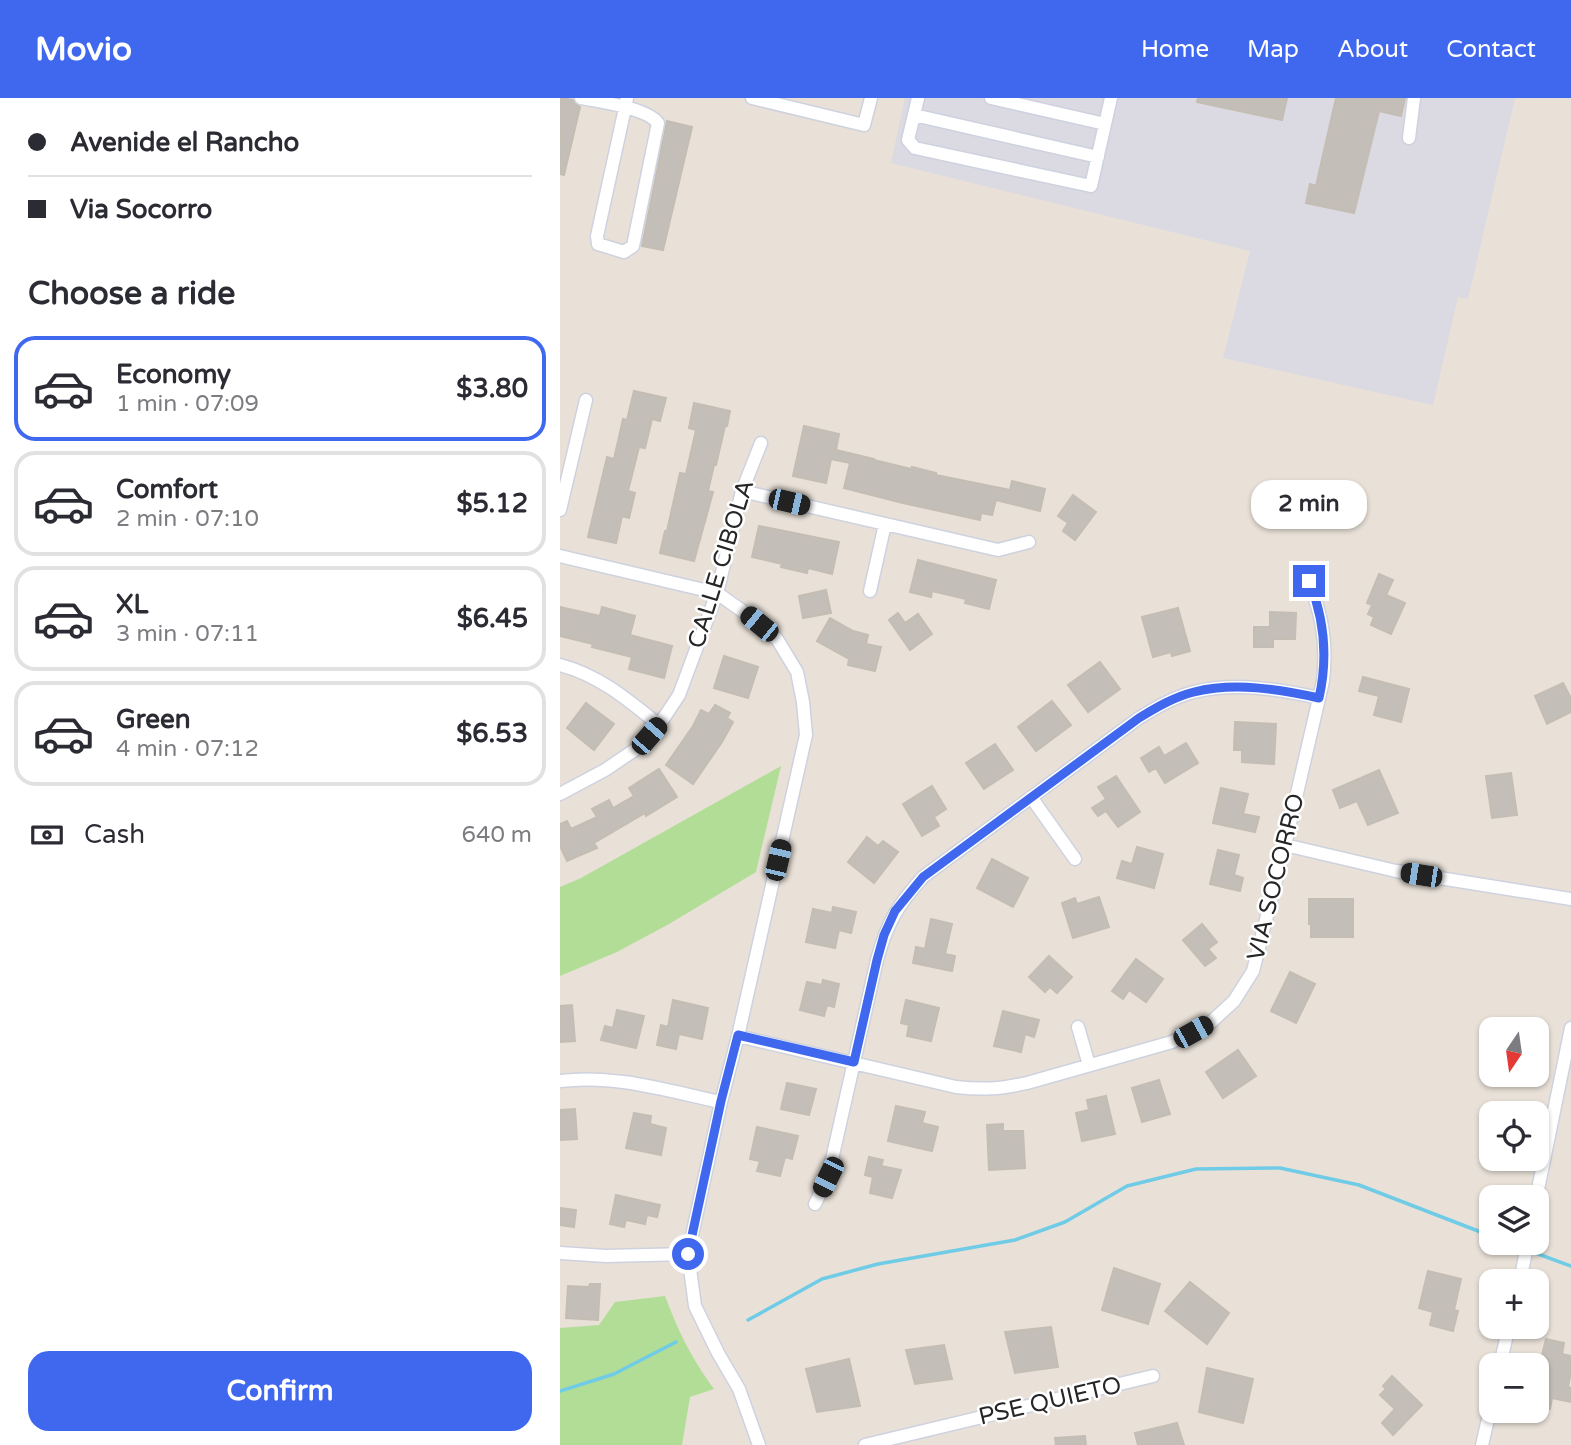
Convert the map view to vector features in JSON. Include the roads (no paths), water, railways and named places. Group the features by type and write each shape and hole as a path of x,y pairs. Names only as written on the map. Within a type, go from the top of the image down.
{"street":[{"path":"581,98 626,103 653,116 658,123 633,246 624,252 598,244 597,236 626,103"},
{"path":"752,98 864,125 871,98"},
{"path":"918,98 908,140 915,148 1091,186 1110,98"},
{"path":"991,98 1105,124"},
{"path":"1409,138 1413,98"},
{"path":"914,115 1098,157"},
{"path":"560,510 586,400"},
{"name":"CALLE CIBOLA","path":"560,794 605,770 639,747 679,695 718,593 742,491 761,443"},
{"path":"742,491 998,550 1030,542"},
{"path":"870,591 885,524"},
{"path":"560,556 718,593 777,639 797,672 806,735 688,1254 695,1306 739,1389 759,1445"},
{"name":"VIA SOCORRO","path":"738,1035 956,1087 981,1090 1027,1083 1172,1042 1210,1023 1234,1002 1253,971 1319,698 1325,661 1323,627 1304,568"},
{"path":"560,666 579,670 605,683 659,724"},
{"path":"815,1203 828,1177 884,935 895,911 923,877 1139,718 1163,704 1194,692 1225,688 1288,691 1319,698"},
{"path":"1031,797 1075,859"},
{"path":"1285,845 1396,871 1571,900"},
{"path":"1078,1027 1089,1065"},
{"path":"1539,1185 1571,1028"},
{"path":"560,1081 605,1079 721,1101"},
{"path":"560,1253 688,1254"},
{"name":"PSE QUIETO","path":"864,1445 1153,1376"},
{"path":"1482,1445 1487,1423"}],"waterway":[{"path":"748,1320 822,1279 878,1264 1015,1240 1065,1222 1127,1186 1196,1169 1280,1168 1359,1185 1479,1231"},
{"path":"1541,1255 1571,1266"},
{"path":"560,1391 614,1374 676,1342"}]}
